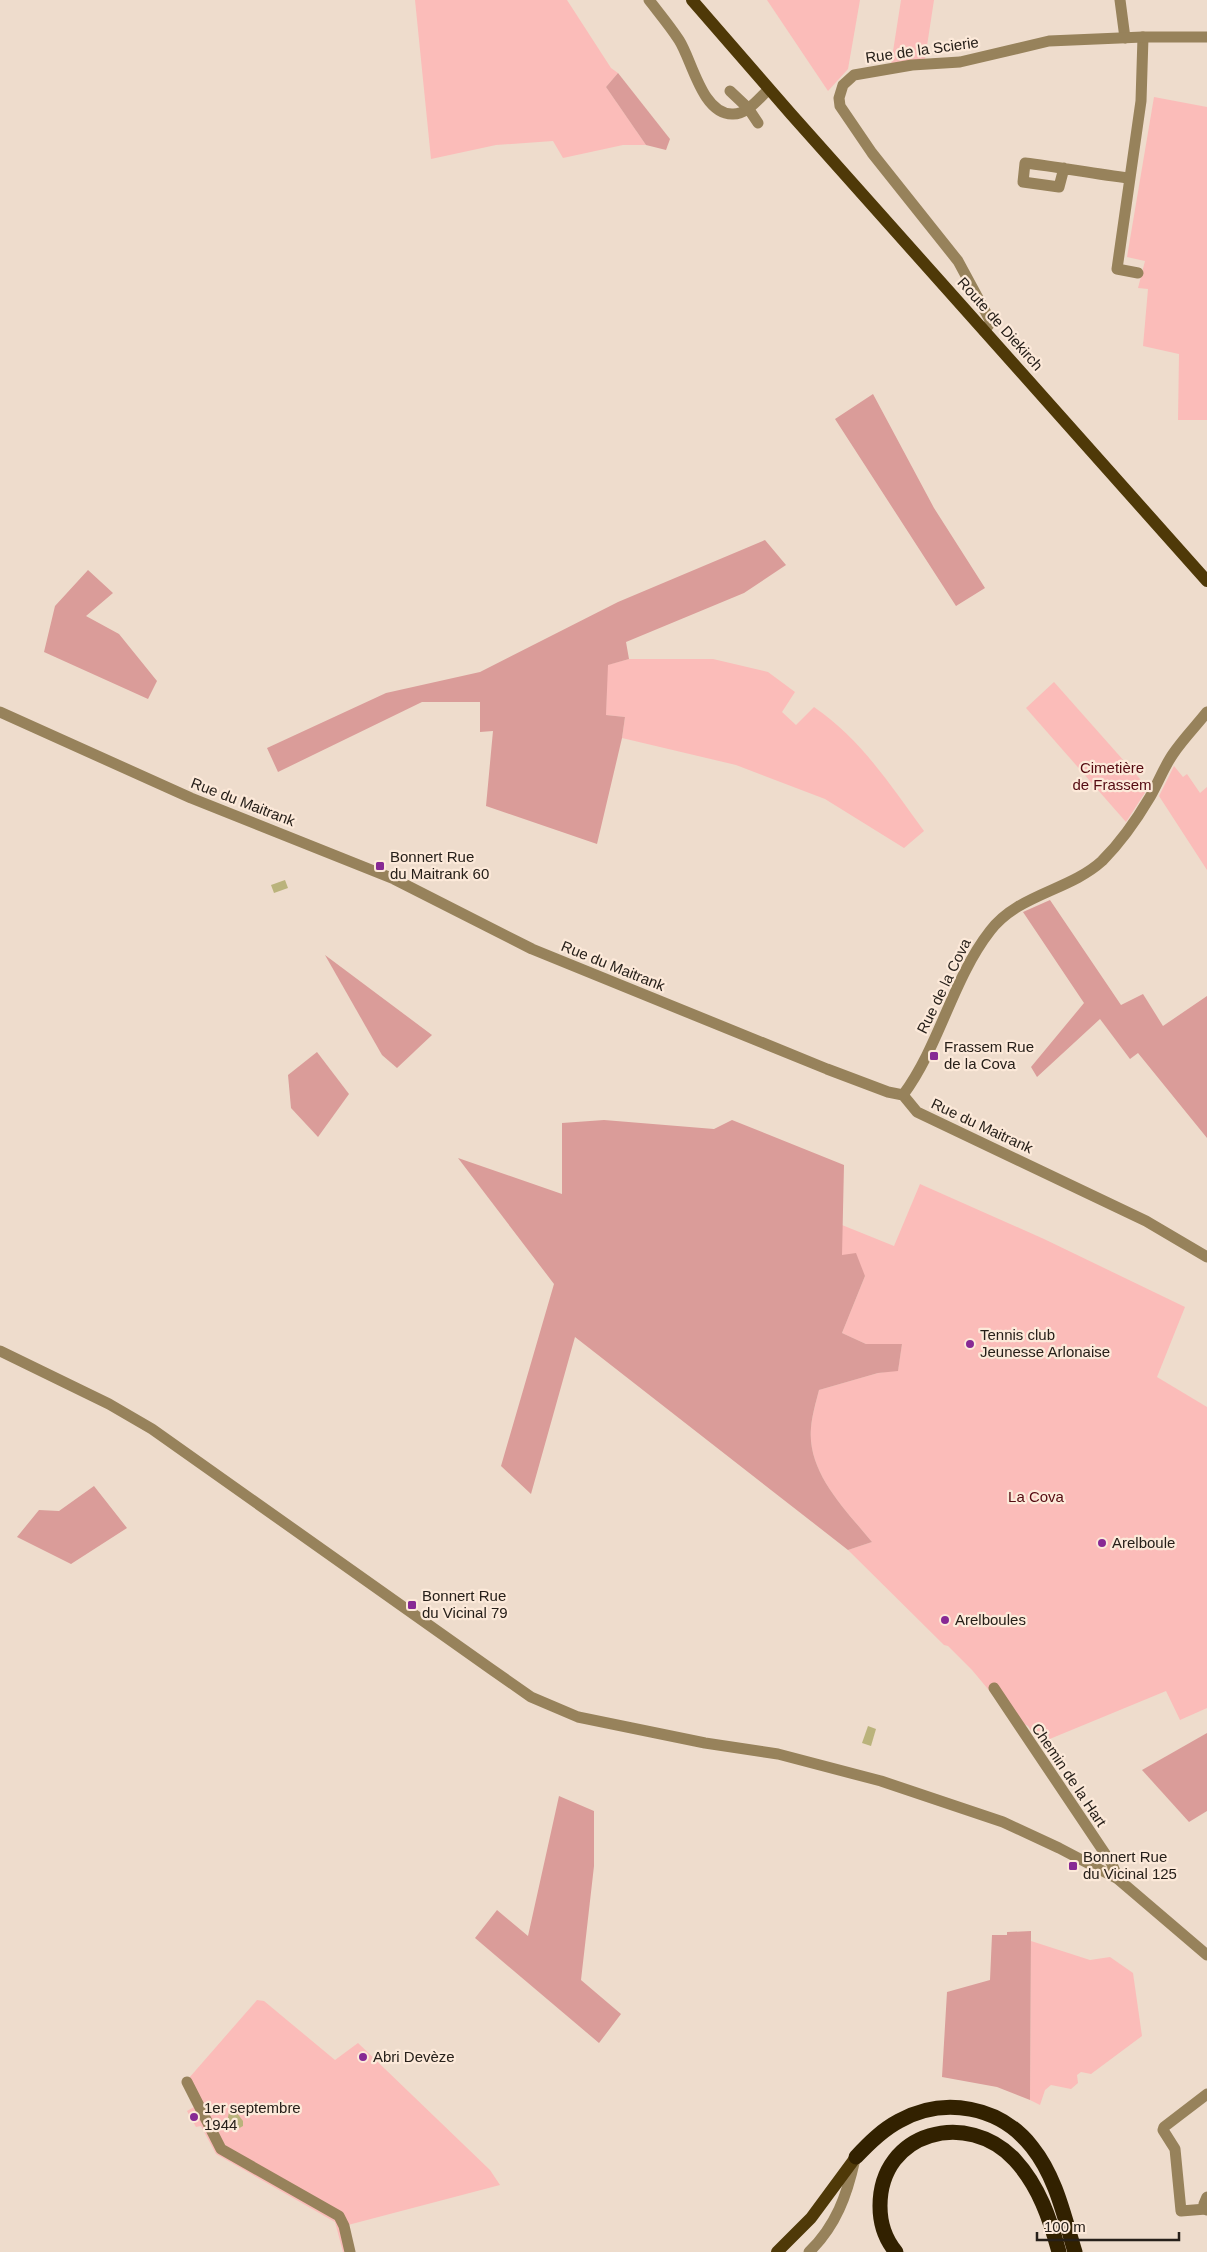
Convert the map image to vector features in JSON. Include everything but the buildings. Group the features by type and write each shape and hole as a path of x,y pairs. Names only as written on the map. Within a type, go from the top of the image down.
{"highway":[{"path":"856,2157 884,2130 918,2113 936,2108 960,2107 988,2113 1012,2127 1032,2147 1052,2182 1061,2231 1059,2252"},
{"path":"896,2252 883,2228 880,2215 884,2182 892,2164 914,2143 925,2136 948,2131 978,2136 1004,2150 1016,2161 1075,2252"}],"main road":[{"name":"Route de Diekirch","path":"692,0 984,332 1207,581"},
{"path":"777,2252 810,2218 856,2157"}],"street":[{"path":"649,0 679,41 707,99 720,112 732,114 748,108 769,89"},
{"path":"1120,0 1125,38 1207,37"},
{"path":"1138,273 1117,269 1141,101 1143,37"},
{"name":"Rue de la Scierie","path":"984,332 991,322 958,260 872,153 840,106 838,98 843,85 854,75 912,66 960,62 1048,41 1125,38"},
{"path":"730,90 748,108 758,123"},
{"path":"1064,168 1129,178"},
{"name":"Rue du Maitrank","path":"0,712 191,798 394,879 532,949 826,1069 888,1092 903,1095 918,1112 1146,1221 1207,1257"},
{"name":"Rue de la Cova","path":"903,1095 916,1076 936,1037 972,959 993,926 1021,904 1081,875 1100,862 1114,849 1149,799 1173,754 1207,712"},
{"path":"0,1351 109,1404 152,1429 491,1669 545,1704 598,1722 778,1754 881,1781 1003,1822 1059,1848 1118,1879 1207,1955"},
{"name":"Chemin de la Hart","path":"994,1688 1112,1864 1118,1879"},
{"path":"186,2082 221,2149 339,2216 344,2226 350,2252"},
{"path":"1207,2094 1164,2127 1175,2149 1181,2211 1207,2210 1204,2204 1207,2197"},
{"path":"809,2252 820,2241 836,2217 848,2189 856,2157"}],"green space":[{"path":"415,0 567,0 611,68 618,73 606,87 646,145 623,145 563,158 553,141 496,145 431,159"},
{"path":"767,0 860,0 848,69 828,91"},
{"path":"901,0 934,0 925,59 891,64"},
{"path":"1154,97 1207,107 1207,420 1178,420 1179,354 1143,346 1148,289 1138,288 1145,261 1127,257"},
{"path":"629,659 713,659 768,672 795,692 782,712 796,725 814,707 831,720 861,748 924,831 904,848 825,799 736,765 622,738 625,717 606,715 607,665"},
{"name":"Cimetière de Frassem","path":"1054,682 1148,788 1126,822 1026,708"},
{"path":"1174,766 1183,777 1187,774 1200,793 1207,787 1207,870 1159,796"},
{"name":"La Cova","path":"920,1184 1044,1239 1185,1307 1157,1377 1207,1407 1207,1708 1180,1720 1166,1691 1040,1743 1028,1726 1013,1719 972,1670 948,1646 944,1645 848,1550 872,1542 830,1490 815,1460 811,1445 811,1428 819,1390 878,1373 898,1370 902,1344 866,1344 842,1333 865,1276 841,1256 842,1225 894,1246"},
{"path":"1031,1941 1090,1960 1110,1957 1133,1973 1142,2036 1091,2074 1081,2072 1077,2075 1078,2083 1071,2089 1051,2085 1045,2090 1040,2105 1030,2100"},
{"path":"257,2000 264,2001 335,2060 358,2043 490,2170 500,2185 348,2225 355,2252 343,2252 335,2222 216,2154 201,2126 196,2127 187,2111 194,2107 189,2078"}],"shaded area":[{"path":"618,73 670,139 666,150 646,145 606,87"},
{"path":"873,394 934,508 985,588 956,606 835,419"},
{"path":"765,540 786,565 744,593 626,642 629,659 608,665 606,715 625,717 622,738 597,844 486,806 493,731 480,732 480,702 422,702 278,772 267,748 386,693 480,672 618,602"},
{"path":"88,570 113,593 86,616 119,634 157,681 148,699 44,652 55,606"},
{"path":"285,880 288,888 274,893 271,885"},
{"path":"1050,900 1121,1005 1143,994 1163,1026 1207,996 1207,1138 1138,1053 1130,1059 1100,1019 1037,1077 1031,1067 1084,1003 1023,912"},
{"path":"325,955 432,1035 397,1068 382,1055"},
{"path":"317,1052 349,1094 318,1137 291,1108 288,1075"},
{"path":"604,1120 714,1129 732,1120 844,1165 842,1255 856,1253 865,1276 842,1333 866,1344 902,1344 898,1371 878,1373 819,1390 811,1428 811,1445 815,1460 830,1490 872,1542 848,1550 575,1337 531,1494 501,1466 554,1284 458,1158 562,1194 562,1123"},
{"path":"94,1486 127,1528 71,1564 17,1537 39,1510 59,1511"},
{"path":"868,1726 876,1729 871,1746 862,1743"},
{"path":"1207,1733 1207,1811 1189,1822 1142,1770"},
{"path":"559,1796 594,1811 594,1866 581,1980 621,2014 599,2043 475,1938 497,1910 528,1936"},
{"path":"1031,1931 1030,2100 997,2087 942,2077 947,1992 990,1980 992,1935 1007,1935 1007,1932"},
{"path":"234,2109 243,2121 243,2126 236,2130 230,2129 227,2123 229,2112"}],"place":[{"name":"Bonnert Rue du Maitrank 60","path":"380,866"},
{"name":"Frassem Rue de la Cova","path":"934,1056"},
{"name":"Tennis club Jeunesse Arlonaise","path":"970,1344"},
{"name":"Arelboule","path":"1102,1543"},
{"name":"Bonnert Rue du Vicinal 79","path":"412,1605"},
{"name":"Arelboules","path":"945,1620"},
{"name":"Bonnert Rue du Vicinal 125","path":"1073,1866"},
{"name":"Abri Devèze","path":"363,2057"},
{"name":"1er septembre 1944","path":"194,2117"}]}
